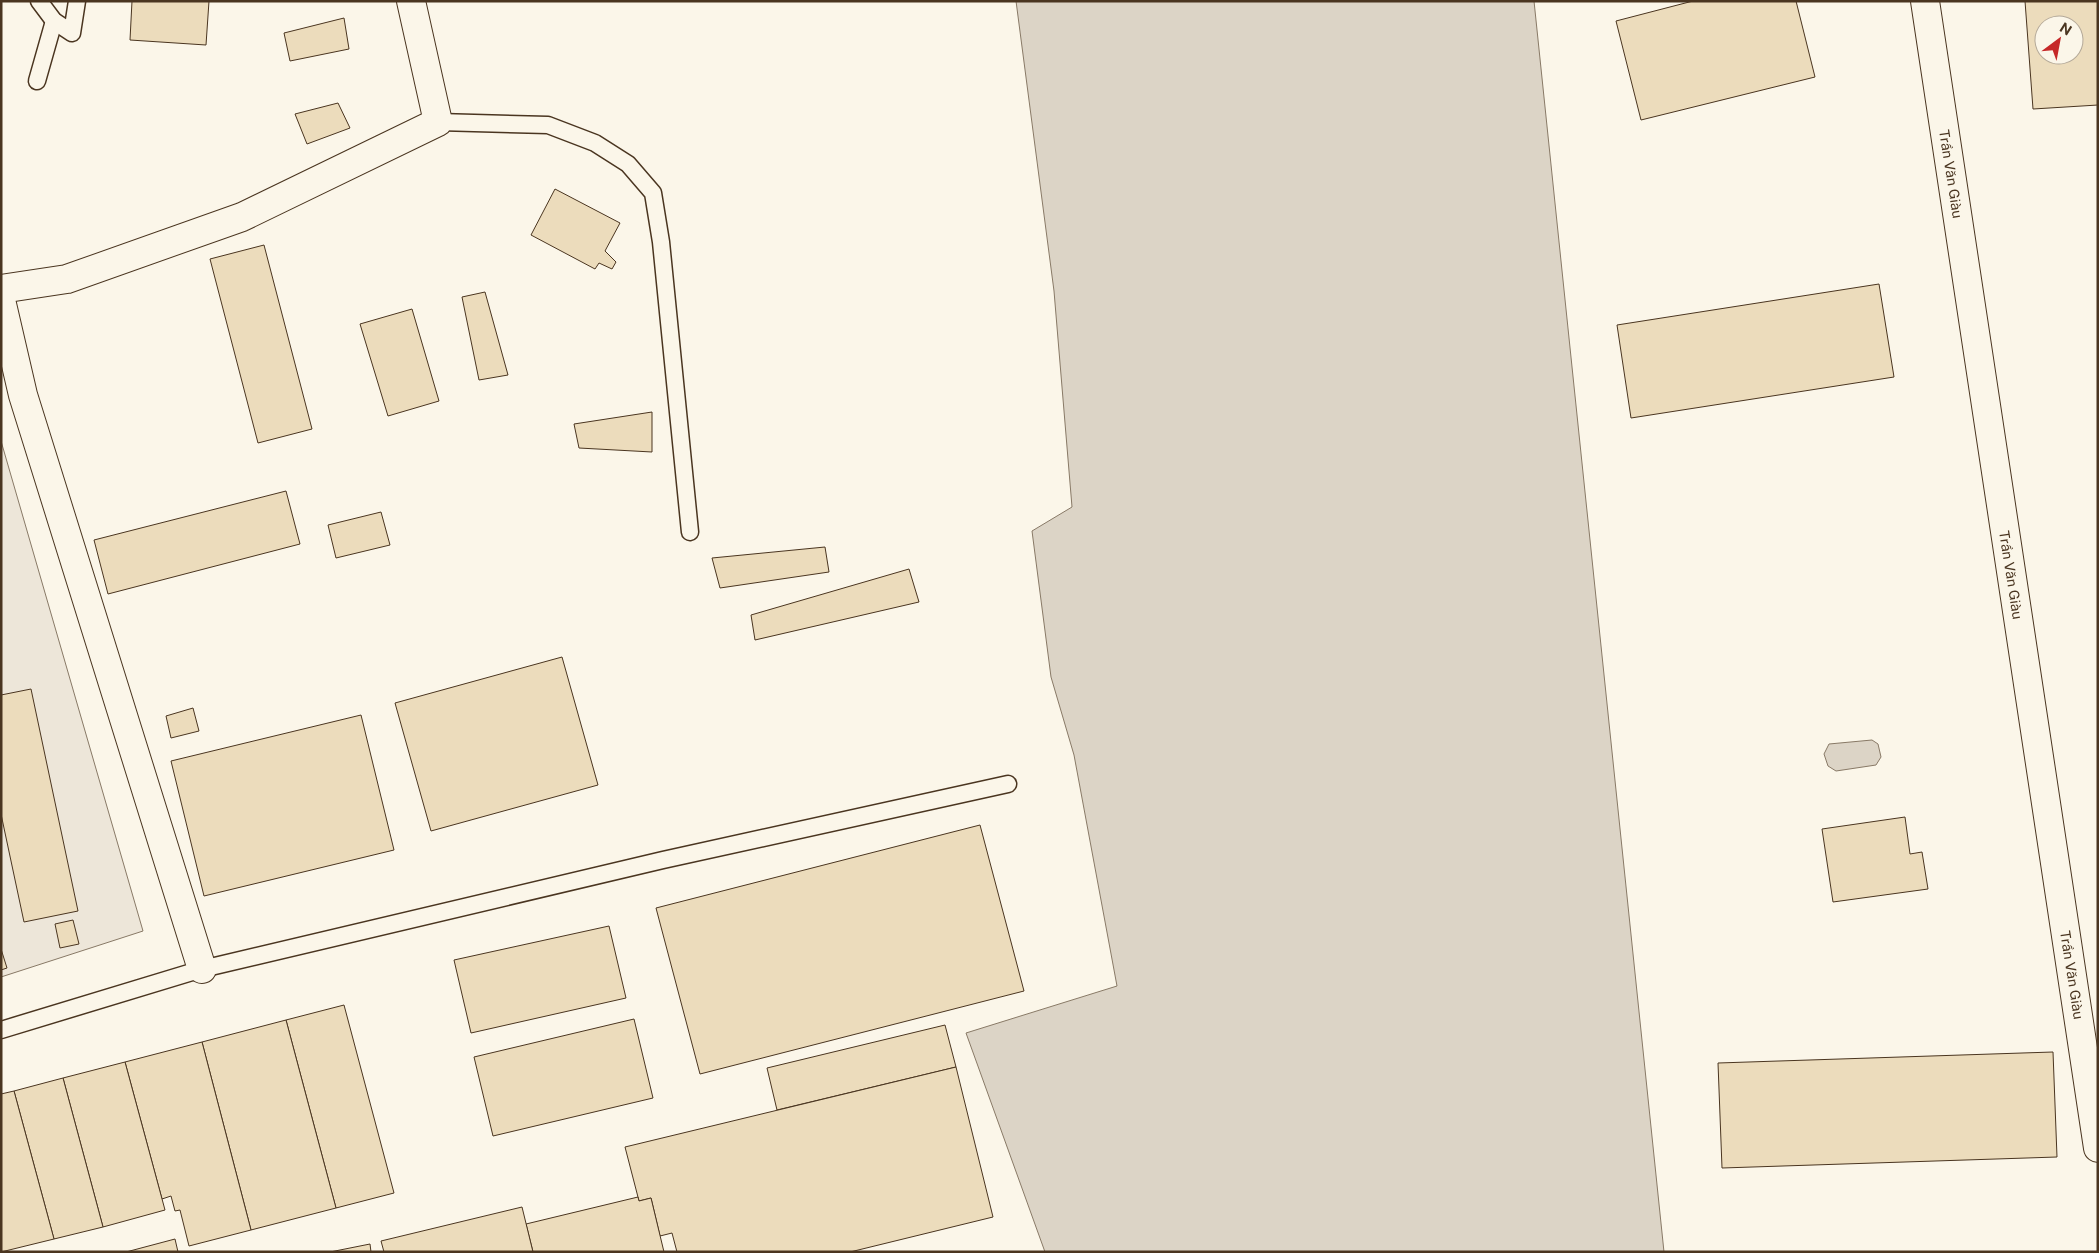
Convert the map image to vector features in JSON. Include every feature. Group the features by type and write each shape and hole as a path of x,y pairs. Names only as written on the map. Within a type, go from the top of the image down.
{"street":[{"path":"1,289 67,279 242,217 438,122 411,1"},
{"name":"Trần Văn Giàu","path":"1925,1 2098,1148"},
{"path":"1,300 23,395 202,969"}],"lane":[{"path":"39,1 54,21 72,33 77,1"},
{"path":"37,81 54,21"},
{"path":"438,122 548,125 595,143 628,164 653,193 661,242 690,532"},
{"path":"1,1030 202,969 663,860 1008,784"}],"shaded area":[{"path":"1016,1 1534,1 1664,1252 1045,1252 966,1033 1117,986 1074,755 1051,677 1032,531 1072,507 1054,291"},
{"path":"1,441 143,931 1,977"},
{"path":"1872,740 1878,744 1881,757 1876,765 1836,771 1828,766 1824,754 1829,744"}],"building":[{"path":"132,1 209,1 206,45 130,40"},
{"path":"1693,1 1796,1 1815,77 1641,120 1616,21"},
{"path":"2025,1 2098,1 2098,105 2033,109"},
{"path":"344,18 349,49 290,61 284,33"},
{"path":"338,103 350,128 307,144 295,114"},
{"path":"555,189 620,223 605,251 616,262 612,269 599,263 595,269 531,235"},
{"path":"264,245 312,429 258,443 210,259"},
{"path":"1879,284 1894,377 1631,418 1617,325"},
{"path":"485,292 508,375 479,380 462,297"},
{"path":"412,309 439,401 388,416 360,324"},
{"path":"652,412 652,452 579,448 574,424"},
{"path":"286,491 300,544 108,594 94,540"},
{"path":"381,512 390,545 336,558 328,525"},
{"path":"825,547 829,572 720,588 712,558"},
{"path":"909,569 919,602 755,640 751,615"},
{"path":"562,657 598,785 431,831 395,703"},
{"path":"31,689 78,911 24,922 1,814 1,695"},
{"path":"193,708 199,731 171,738 166,716"},
{"path":"361,715 394,850 204,896 171,761"},
{"path":"1905,817 1910,854 1922,852 1928,889 1833,902 1822,829"},
{"path":"980,825 1024,991 700,1074 656,908"},
{"path":"73,920 79,944 60,948 55,924"},
{"path":"609,926 626,998 471,1033 454,960"},
{"path":"1,949 7,968 1,970"},
{"path":"344,1005 394,1193 336,1208 286,1020"},
{"path":"634,1019 653,1098 493,1136 474,1057"},
{"path":"286,1020 336,1208 251,1230 202,1042"},
{"path":"945,1025 956,1067 777,1110 767,1068"},
{"path":"202,1042 251,1230 189,1246 180,1210 175,1211 171,1196 162,1199 125,1062"},
{"path":"2053,1052 2057,1157 1722,1168 1718,1063"},
{"path":"125,1062 165,1210 103,1227 63,1078"},
{"path":"956,1067 993,1217 850,1252 677,1252 672,1233 660,1236 651,1198 639,1201 625,1147"},
{"path":"63,1078 103,1227 54,1239 14,1091"},
{"path":"14,1091 54,1239 1,1252 1,1094"},
{"path":"638,1197 639,1201 651,1198 664,1252 533,1252 526,1224"},
{"path":"522,1207 533,1252 384,1252 381,1241"},
{"path":"175,1239 178,1252 126,1252"},
{"path":"370,1244 371,1252 330,1252"}]}
